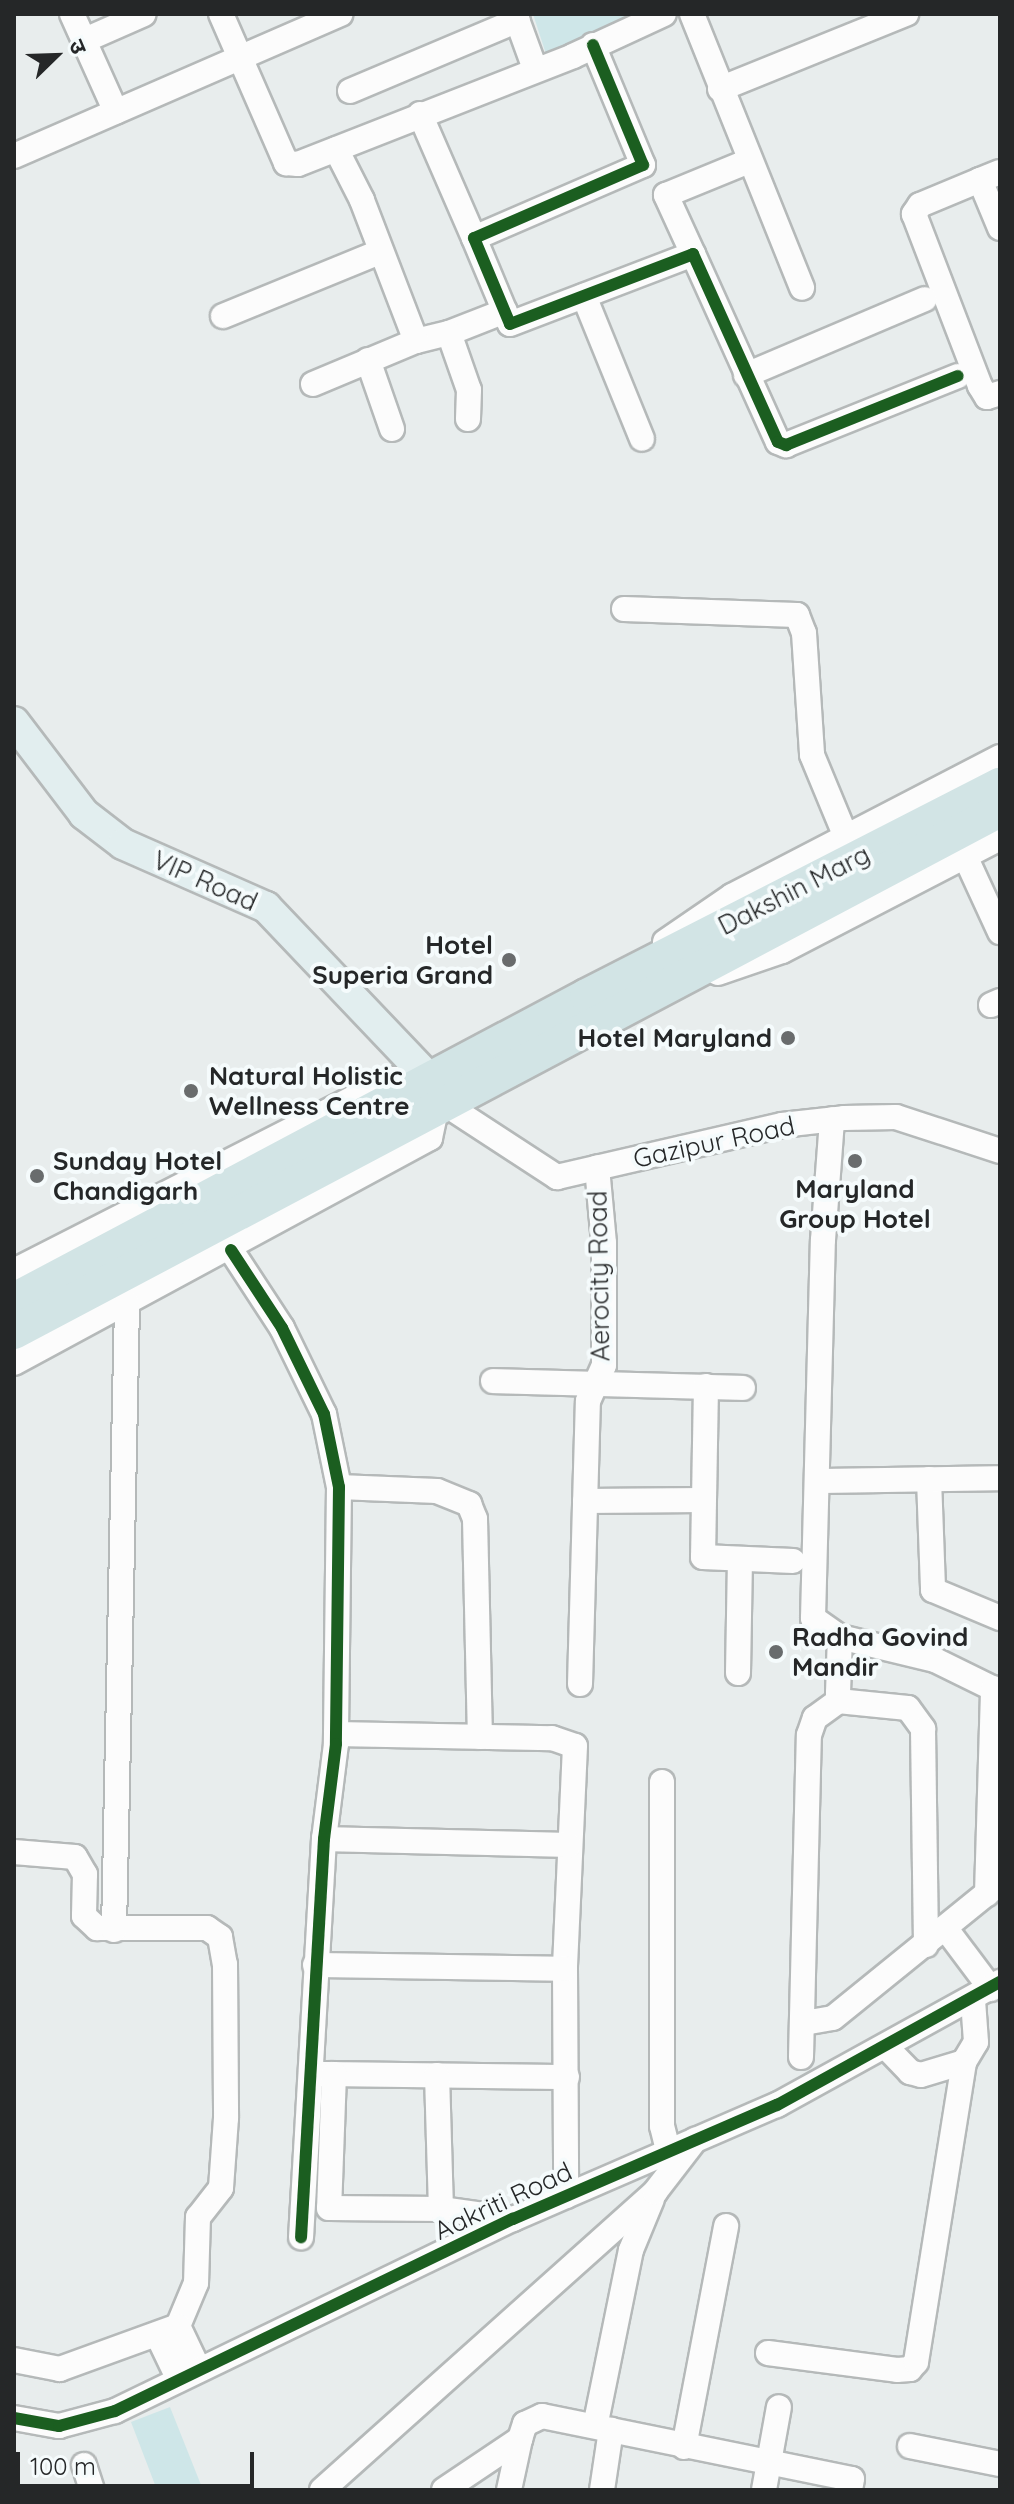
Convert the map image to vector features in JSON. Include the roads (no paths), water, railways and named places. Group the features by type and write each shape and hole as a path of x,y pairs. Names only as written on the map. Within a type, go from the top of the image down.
{"highway":[{"name":"Dakshin Marg","path":"437,1097 587,996 1000,785"},
{"path":"14,1300 641,1000 1000,810"},
{"path":"14,1332 437,1097"}],"main road":[{"name":"VIP Road","path":"14,722 84,814 123,844 266,907 437,1097"}],"street":[{"path":"72,14 116,112"},
{"path":"85,40 144,14"},
{"path":"221,14 286,163 298,164 664,14"},
{"path":"16,151 239,60 340,14"},
{"path":"692,14 802,288"},
{"path":"720,89 906,14"},
{"path":"350,91 516,17 535,69"},
{"path":"474,238 643,165 593,45"},
{"path":"420,114 510,324 693,254"},
{"path":"336,149 416,341"},
{"path":"749,161 666,195 773,435 786,445 958,376"},
{"path":"1000,228 990,176 920,205 914,214 980,386 987,397 1000,393"},
{"path":"223,316 380,252"},
{"path":"584,296 642,439"},
{"path":"746,375 925,299"},
{"path":"313,384 416,341 449,333 505,311"},
{"path":"449,333 469,390 468,419"},
{"path":"368,360 392,429"},
{"path":"624,609 797,615 804,633 812,755 846,837"},
{"path":"587,996 732,896 1000,757"},
{"name":"Dakshin Marg","path":"641,1000 782,951 1000,838"},
{"path":"965,856 1000,932"},
{"path":"14,1271 391,1079 437,1097 430,1138 231,1250 14,1363"},
{"name":"Gazipur Road","path":"437,1097 557,1177 782,1125 832,1119 896,1117 1000,1151"},
{"path":"804,2023 833,2018 993,1889 997,1690 935,1660 840,1637 813,1618 823,1240 832,1119"},
{"name":"Aerocity Road","path":"580,1684 588,1401 604,1365 604,1243 597,1167"},
{"path":"231,1250 282,1328 324,1414 339,1487 336,1734 324,1839 315,1965 301,2237"},
{"path":"114,1930 127,1303"},
{"path":"493,1381 743,1388"},
{"path":"706,1386 703,1557 793,1561"},
{"path":"818,1481 1000,1478"},
{"path":"929,1479 933,1590 1000,1618"},
{"path":"339,1487 437,1491 469,1504 475,1519 480,1737"},
{"path":"585,1501 703,1500"},
{"path":"738,1673 740,1560"},
{"path":"801,2057 810,1727 838,1701 840,1637"},
{"path":"768,2353 897,2370 910,2369 916,2362 964,2062 976,2042 988,1990 938,1936 923,1729 908,1708 838,1701"},
{"path":"336,1734 561,1739 575,1746 565,1969 566,2196"},
{"path":"662,1782 662,2126 668,2150"},
{"path":"324,1839 569,1845"},
{"path":"14,1852 75,1857 85,1874 84,1916 97,1928 207,1928 220,1937 224,1952 221,2188 198,2217 196,2283 168,2331 60,2369 14,2360"},
{"path":"315,1965 565,1969"},
{"name":"Aakriti Road","path":"14,2418 59,2426 115,2411 188,2373 513,2219 777,2105 988,1990"},
{"path":"886,2047 910,2072 921,2075 964,2062"},
{"path":"308,2074 567,2077"},
{"path":"334,2074 329,2208 441,2209 513,2219"},
{"path":"437,2075 441,2209"},
{"path":"322,2490 655,2192 696,2138"},
{"path":"602,2490 604,2424 631,2250 655,2192"},
{"path":"684,2447 726,2226"},
{"path":"168,2331 188,2373"},
{"path":"764,2490 779,2407"},
{"path":"509,2490 525,2424 542,2416 604,2424 684,2447 852,2479 850,2490"},
{"path":"444,2490 520,2439"},
{"path":"910,2446 1000,2464"},
{"path":"84,2465 92,2490"}],"place":[{"name":"Hotel Superia Grand","path":"509,960"},
{"name":"Hotel Maryland","path":"788,1038"},
{"name":"Natural Holistic Wellness Centre","path":"191,1091"},
{"name":"Maryland Group Hotel","path":"855,1161"},
{"name":"Sunday Hotel Chandigarh","path":"37,1176"},
{"name":"Radha Govind Mandir","path":"776,1652"}]}
